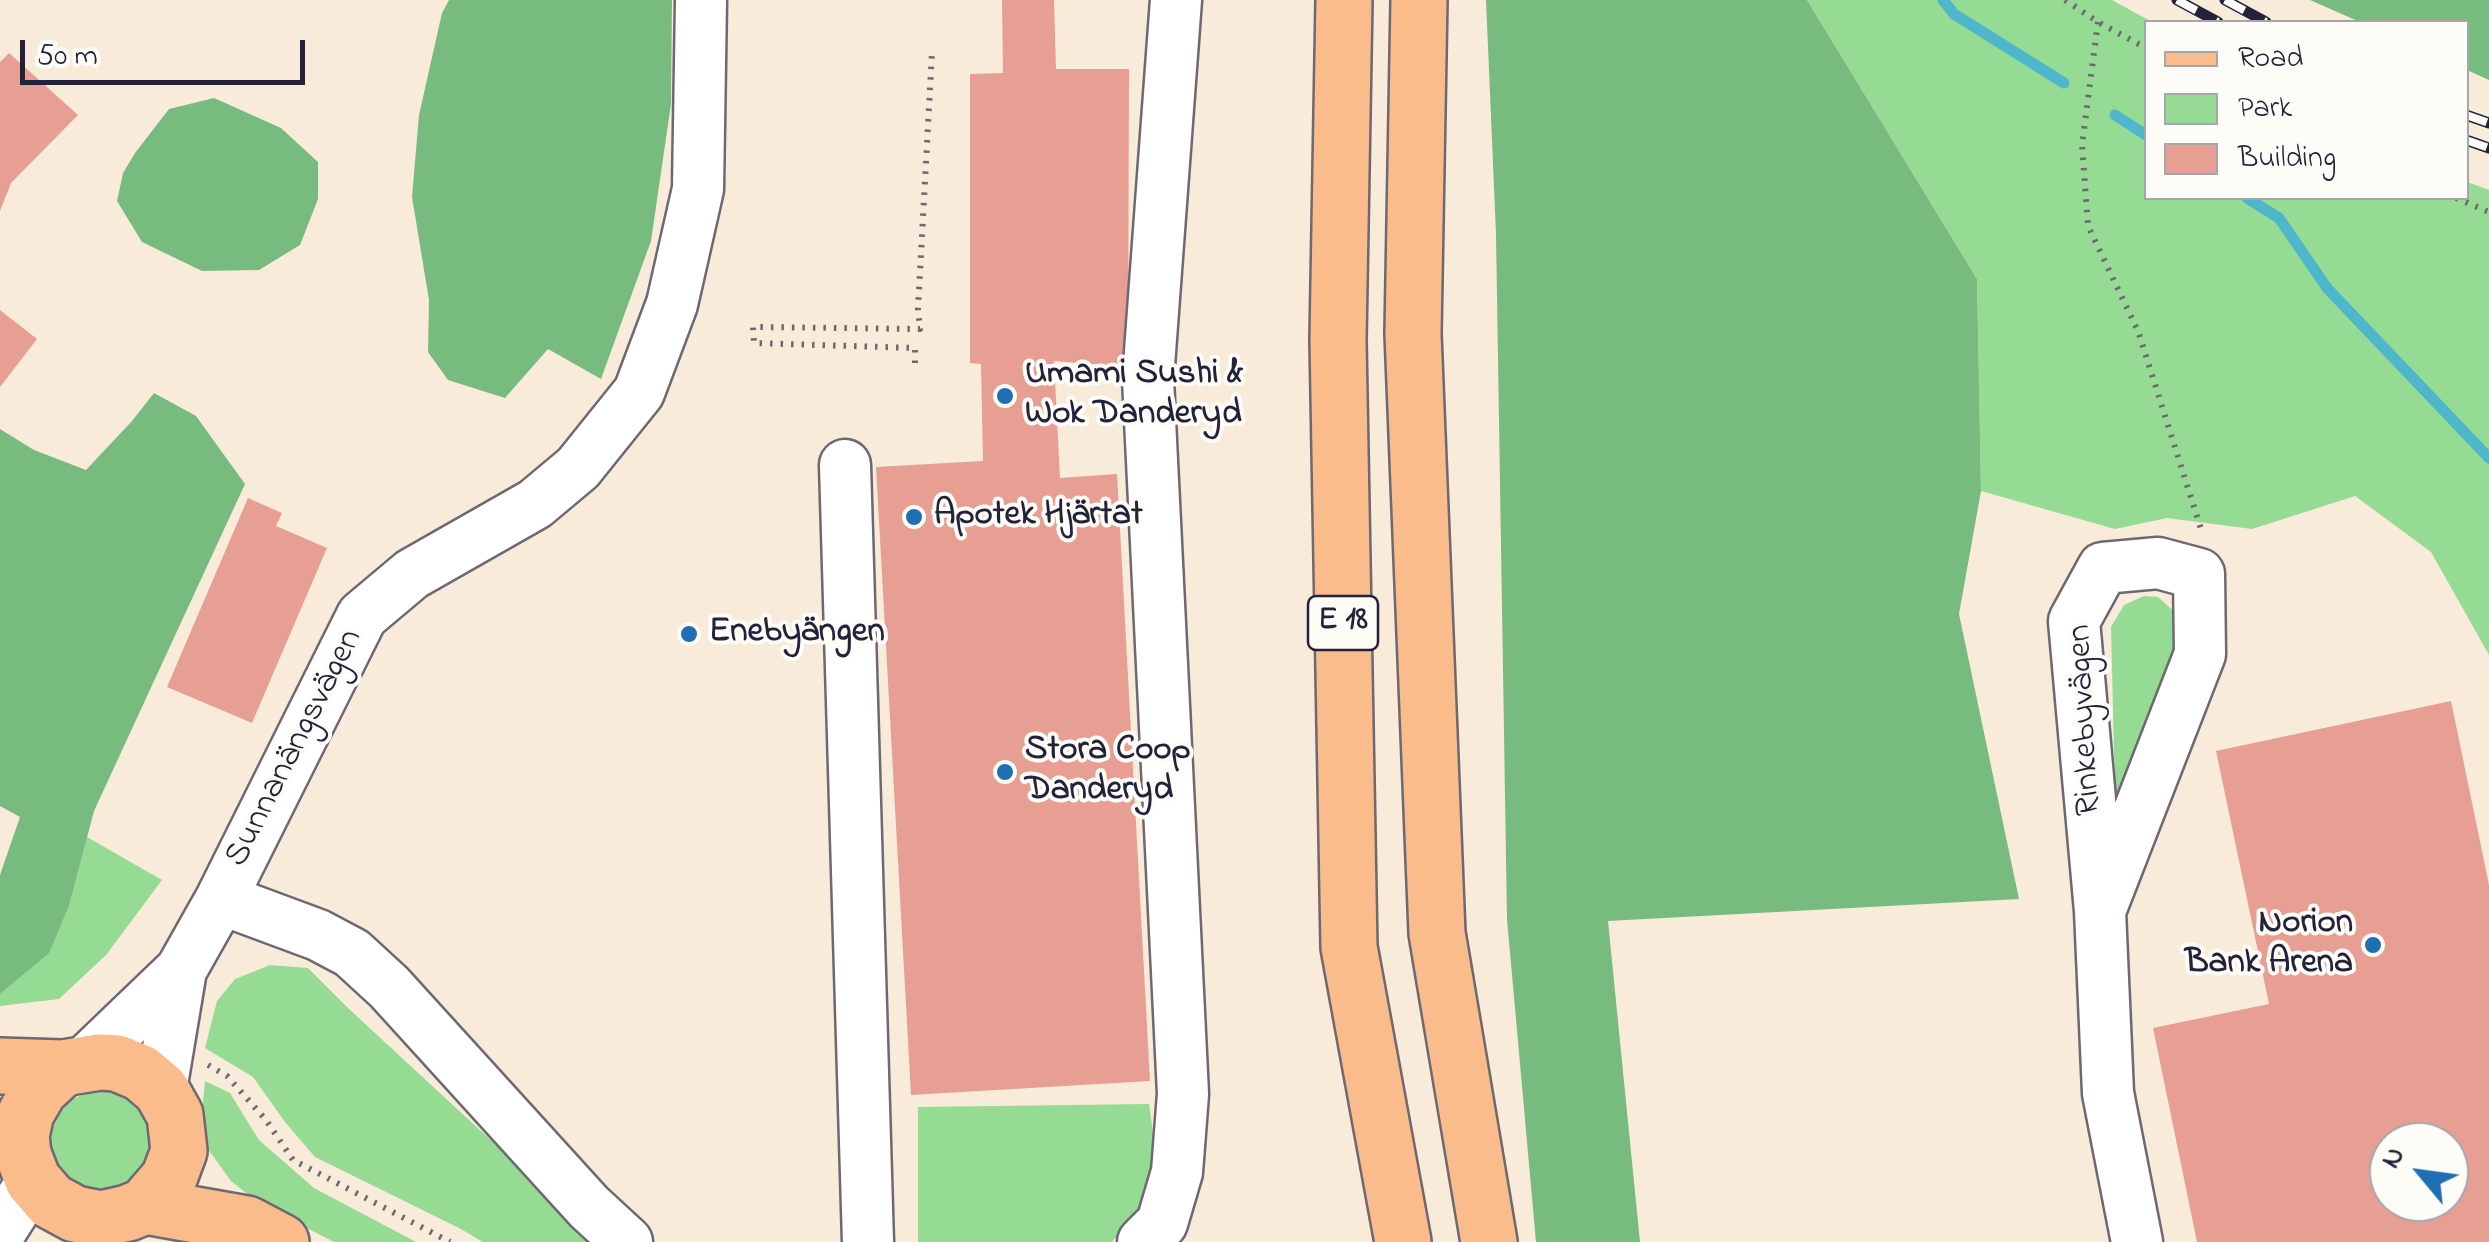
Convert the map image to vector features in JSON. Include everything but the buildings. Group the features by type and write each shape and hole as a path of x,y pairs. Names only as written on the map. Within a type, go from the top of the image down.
{"main road":[{"name":"E 18","path":"1344,0 1338,340 1349,947 1403,1242"},
{"name":"E 18","path":"1420,0 1412,334 1436,932 1490,1242"},
{"path":"0,1066 72,1067 100,1062 117,1063 141,1073 165,1066 179,1151 170,1178 145,1206 102,1219 75,1214 51,1201 18,1144 26,1113 40,1089 72,1067"},
{"path":"179,1151 264,1233"},
{"path":"145,1206 264,1233"}],"street":[{"name":"Sunnanängsvägen","path":"72,1067 181,970 221,899 362,616 412,574 536,504 578,468 639,392 672,304 698,189 701,0"},
{"path":"1142,1242 1162,1223 1177,1172 1183,1094 1148,380 1176,0"},
{"path":"845,466 868,1242"},
{"name":"Rinkebyvägen","path":"2100,911 2215,610 2198,574 2158,563 2103,568 2074,621 2100,911 2108,1093 2137,1242"},
{"path":"221,899 318,935 352,952 627,1242"},
{"name":"Sunnanängsvägen","path":"165,1066 181,970"},
{"path":"0,1232 18,1144"},
{"path":"26,1242 75,1214"}],"path":[{"path":"2065,0 2144,47"},
{"path":"2098,22 2082,145 2088,226 2138,330 2204,541"},
{"path":"915,363 915,348 754,343 753,326 920,329 932,52"},
{"path":"2461,200 2489,212"},
{"path":"165,1066 227,1076 266,1120 293,1160 450,1242"}],"green space":[{"path":"449,0 672,0 671,104 651,241 601,379 548,349 505,398 448,380 428,352 429,300 412,197 419,115 442,13"},
{"path":"1486,0 1807,0 1977,279 1981,491 1959,614 2019,899 1608,921 1640,1242 1536,1242 1507,919 1496,234"},
{"path":"1807,0 2112,0 2148,20 2144,20 2144,200 2469,200 2469,183 2489,190 2489,655 2431,552 2355,496 2252,529 2167,518 2115,529 1981,491 1977,279"},
{"path":"2310,0 2489,0 2489,80 2469,71 2469,20 2355,20"},
{"path":"214,98 281,128 318,162 318,199 300,245 259,270 202,271 142,242 117,201 123,173 169,109"},
{"path":"154,393 196,416 245,484 94,811 69,906 49,953 0,994 0,875 20,817 0,806 0,429 34,450 86,470"},
{"path":"2144,596 2158,597 2176,613 2181,624 2125,794 2115,792 2111,627 2124,605"},
{"path":"87,837 162,880 106,955 59,999 0,1006 0,994 49,952 69,906"},
{"path":"270,965 308,968 601,1242 483,1242 315,1157 253,1077 205,1048 217,1001 235,979"},
{"path":"205,1081 230,1093 259,1140 314,1188 416,1242 334,1242 260,1204 231,1181 205,1145"},
{"path":"101,1091 121,1095 137,1106 148,1122 152,1142 148,1162 137,1178 121,1189 101,1193 81,1189 65,1178 54,1162 50,1142 54,1122 65,1106 81,1095"},
{"path":"1149,1104 1158,1169 1146,1201 1112,1242 918,1242 918,1107"}],"waterway":[{"path":"1943,0 1954,14 2064,83"},
{"path":"2115,115 2144,134"},
{"path":"2250,200 2279,218 2327,288 2489,458"}],"railway":[{"path":"2177,0 2214,20"},
{"path":"2225,0 2262,20"},
{"path":"2469,116 2489,123"},
{"path":"2469,141 2489,148"}],"place":[{"name":"Umami Sushi & Wok Danderyd","path":"1005,396"},
{"name":"Apotek Hjärtat","path":"914,517"},
{"name":"Enebyängen","path":"689,634"},
{"name":"Stora Coop Danderyd","path":"1005,772"},
{"name":"Norion Bank Arena","path":"2373,945"}]}
